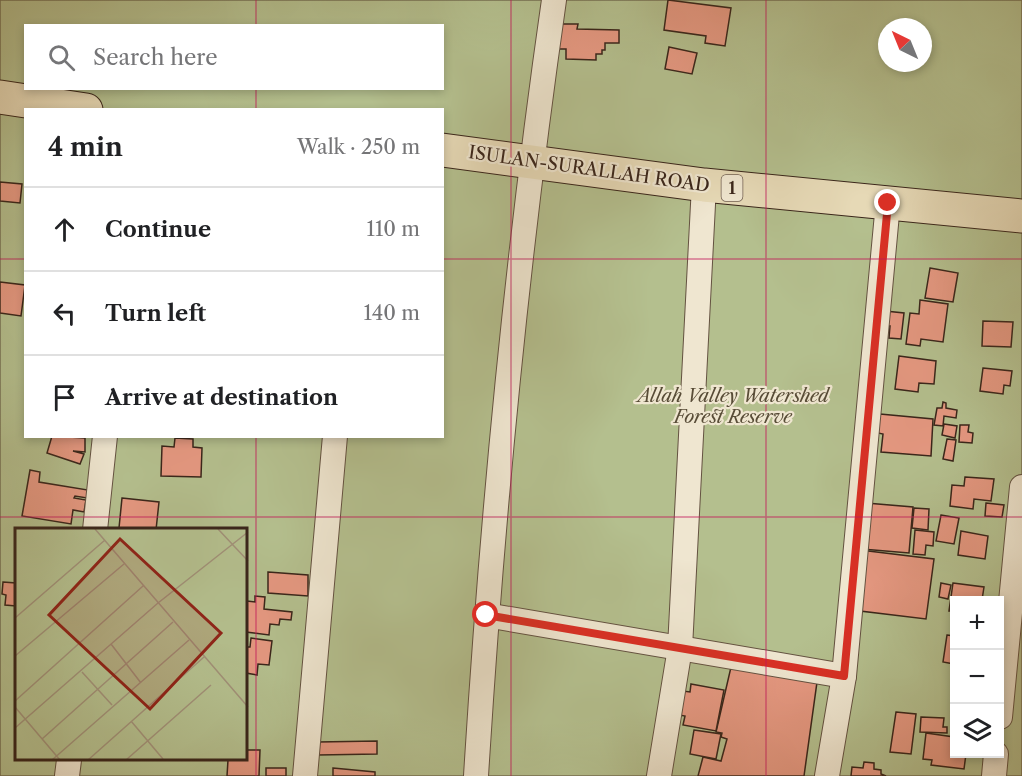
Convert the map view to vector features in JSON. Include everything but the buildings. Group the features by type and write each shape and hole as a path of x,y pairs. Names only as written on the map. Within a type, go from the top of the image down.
{"highway":[{"path":"0,97 73,108"},
{"name":"ISULAN-SURALLAH ROAD","path":"444,150 531,160 704,185 1022,216"}],"street":[{"path":"476,776 486,615 531,160 554,0"},
{"path":"659,776 680,648 704,185"},
{"path":"827,776 844,676 888,203"},
{"path":"95,528 105,438"},
{"path":"305,776 335,438"},
{"path":"1000,704 1022,487"},
{"path":"486,615 844,676"},
{"path":"994,776 996,758"},
{"path":"67,776 69,761"}],"green space":[{"name":"Allah Valley Watershed Forest Reserve","path":"0,0 1022,0 1022,776 0,776"}],"route":[{"path":"486,615 844,676 888,203"}]}
